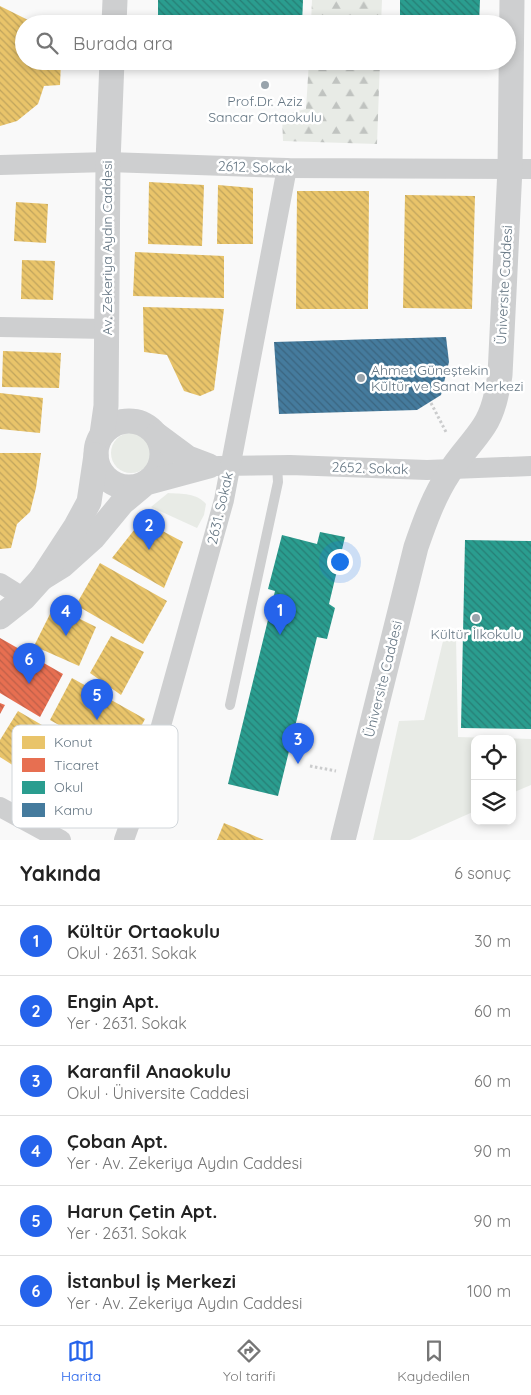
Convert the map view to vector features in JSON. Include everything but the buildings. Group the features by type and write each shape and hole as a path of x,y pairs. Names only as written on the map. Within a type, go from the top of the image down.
{"street":[{"path":"114,15 115,0"},
{"name":"Üniversite Caddesi","path":"512,0 513,15"},
{"name":"Av. Zekeriya Aydın Caddesi","path":"0,617 24,598 42,578 76,526 89,502 99,445 106,366 108,162 112,70"},
{"name":"Üniversite Caddesi","path":"343,840 416,547 437,492 450,470 485,425 495,401 500,375 520,168 515,70"},
{"name":"2612. Sokak","path":"0,165 108,162 287,168 520,168"},
{"name":"2631. Sokak","path":"162,725 224,500 220,466 287,168"},
{"path":"0,327 107,329"},
{"path":"42,578 64,565 93,538 122,503 155,475 161,465 162,450 153,431 121,394 106,366"},
{"path":"125,421 140,422 188,458 220,466 136,487 124,487 113,483 104,476 98,466 99,445 110,426 125,421"},
{"name":"2652. Sokak","path":"220,466 277,465 450,470 531,466"},
{"path":"0,584 24,598"},
{"path":"0,807 12,813"},
{"path":"39,828 61,840"},
{"name":"2631. Sokak","path":"124,840 128,828"}],"lane":[{"path":"230,706 278,482 277,465"}],"path":[{"path":"431,403 446,432"}],"green space":[{"path":"312,0 382,0 381,15 311,15"},
{"path":"308,70 380,70 377,144 283,141 282,115 306,109"},
{"path":"127,433 135,433 142,436 148,442 151,453 148,464 142,470 135,473 127,473 120,470 114,464 111,457 111,449 114,442 120,436"},
{"path":"168,493 194,496 206,504 204,515 197,528 151,507"},
{"path":"444,637 456,637 458,737 471,737 471,813 410,840 373,840 399,721 424,720"},
{"path":"516,739 531,739 531,785 516,791"}],"place":[{"name":"Prof.Dr. Aziz Sancar Ortaokulu","path":"265,85"},
{"name":"Ahmet Güneştekin Kültür ve Sanat Merkezi","path":"361,378"},
{"name":"Engin Apt.","path":"149,550"},
{"name":"Kültür İlkokulu","path":"476,618"},
{"name":"Kültür Ortaokulu","path":"280,635"},
{"name":"Çoban Apt.","path":"66,636"},
{"name":"İstanbul İş Merkezi","path":"29,684"},
{"name":"Harun Çetin Apt.","path":"97,720"},
{"name":"Karanfil Anaokulu","path":"298,764"}]}
